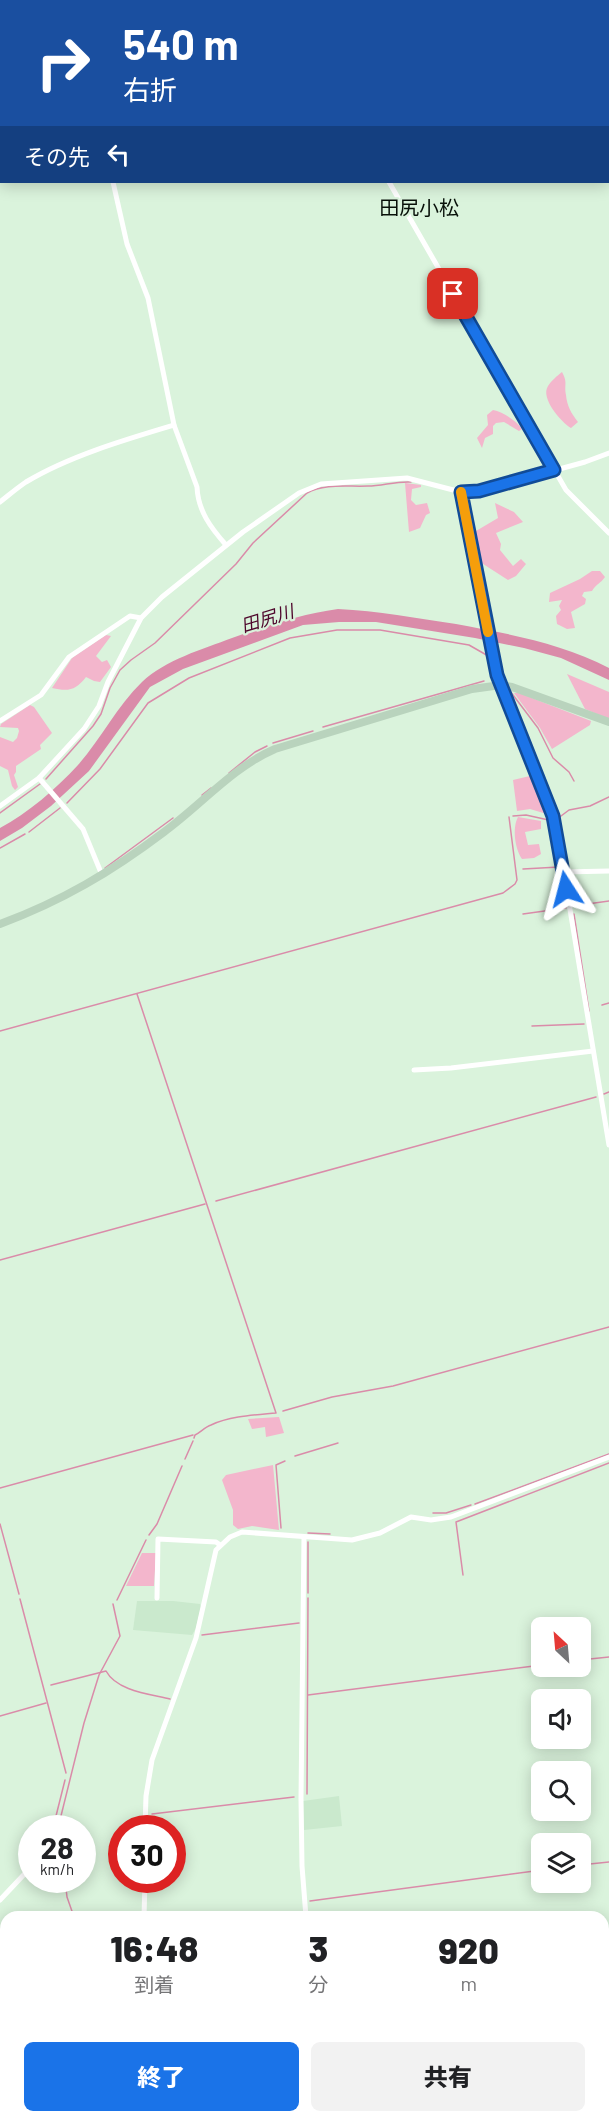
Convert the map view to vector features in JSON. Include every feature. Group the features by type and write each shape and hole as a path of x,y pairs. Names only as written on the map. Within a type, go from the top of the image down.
{"street":[{"path":"113,183 127,243 148,298 174,425 197,486 197,496 206,520 226,545"},
{"path":"390,183 566,490 609,533"},
{"path":"0,502 46,472 118,441 174,425"},
{"path":"0,806 39,778 92,719 141,618 162,597 226,545 299,493 311,487 343,482 407,478 461,494 585,462 609,453"},
{"path":"461,494 497,675 556,825 609,1145"},
{"path":"0,721 41,695 69,657 130,616 141,618"},
{"path":"0,924 60,899 102,875 165,832 250,762 263,754 472,689 501,685 528,692 609,722"},
{"path":"39,778 83,829 102,875"},
{"path":"563,872 609,871"},
{"path":"414,1070 451,1068 592,1051"},
{"path":"145,1815 152,1760 192,1648 213,1560 220,1545 234,1534 242,1532 352,1540 380,1533 411,1517 431,1520 451,1517 609,1457"},
{"path":"304,1537 301,1799 306,1911"},
{"path":"157,1598 158,1539 216,1542 220,1545"},
{"path":"0,1900 18,1881"},
{"path":"144,1893 144,1911"}],"shaded area":[{"path":"562,372 568,406 578,422 571,428 557,415 549,403 546,391 552,380"},
{"path":"493,410 509,417 522,429 519,431 504,422 496,423 493,426 493,434 485,438 482,448 477,438 488,425 487,415"},
{"path":"405,483 421,485 421,487 412,489 411,500 416,505 427,503 430,513 426,515 420,528 409,532"},
{"path":"495,503 514,512 523,522 496,533 501,544 500,550 513,566 521,559 526,564 516,576 508,580 480,562 473,538 476,531 498,518"},
{"path":"592,571 600,571 605,577 592,591 584,592 582,596 586,599 585,604 571,612 575,628 567,629 557,624 556,616 561,610 559,606 562,600 549,602 550,593"},
{"path":"338,609 456,624 534,640 591,659 609,668 609,680 561,658 475,638 376,622 303,625 183,669 150,687 89,771 51,806 0,841 0,828 31,808 69,774 86,755 133,691 151,674 185,656 232,638 297,617"},
{"path":"106,635 111,636 96,656 102,662 107,660 111,667 100,682 86,677 72,689 52,688 72,658"},
{"path":"567,674 609,692 609,719 585,709"},
{"path":"514,693 591,721 590,725 552,749 540,728"},
{"path":"30,705 34,707 52,733 40,745 41,749 16,766 14,775 18,787 15,790 8,770 0,766 0,737 13,742 19,731 18,728 0,727 1,724"},
{"path":"534,775 550,815 530,809 517,811 513,780"},
{"path":"518,817 541,821 541,829 525,832 528,845 539,844 541,854 534,858 522,859 518,850 515,832"},
{"path":"279,1417 284,1433 266,1437 265,1427 252,1429 248,1419"},
{"path":"273,1465 279,1530 252,1526 238,1529 233,1525 233,1510 222,1480 226,1475"},
{"path":"142,1553 156,1553 154,1586 126,1586"},
{"path":"137,1601 200,1604 196,1628 192,1635 133,1630"},
{"path":"339,1796 342,1826 304,1830 303,1801"}],"waterway":[{"path":"465,495 483,494 552,476"},
{"path":"46,779 93,726 101,714 110,688 120,670 155,643 236,564 253,543 307,493 329,487 411,482"},
{"path":"67,803 100,769 148,703 189,678 290,638 337,630 380,630 469,645 490,657"},
{"path":"323,727 484,681"},
{"path":"510,691 538,728 553,758 569,772 574,781"},
{"path":"273,743 313,731"},
{"path":"229,773 255,752 267,746"},
{"path":"0,813 40,784"},
{"path":"202,795 211,788"},
{"path":"557,819 569,810 590,806 609,797"},
{"path":"29,832 60,808"},
{"path":"513,816 526,815 553,821"},
{"path":"0,1031 503,893 517,880 509,817"},
{"path":"105,868 173,818"},
{"path":"0,848 25,834"},
{"path":"523,869 559,867"},
{"path":"573,906 609,901"},
{"path":"523,914 566,908"},
{"path":"574,914 589,1011"},
{"path":"137,994 276,1413 243,1416 218,1422 207,1427 194,1438"},
{"path":"602,1005 609,1003"},
{"path":"532,1026 584,1024"},
{"path":"604,1094 609,1092"},
{"path":"216,1201 596,1097"},
{"path":"0,1260 205,1204"},
{"path":"283,1411 332,1397 393,1386 609,1327"},
{"path":"0,1488 193,1435"},
{"path":"185,1459 193,1441"},
{"path":"295,1456 338,1443"},
{"path":"475,1504 609,1454"},
{"path":"281,1528 276,1465 285,1461"},
{"path":"463,1575 456,1522 609,1463"},
{"path":"149,1535 157,1524 182,1466"},
{"path":"433,1513 446,1513 471,1505"},
{"path":"0,1524 19,1594"},
{"path":"308,1533 330,1534"},
{"path":"117,1600 146,1540"},
{"path":"308,1542 308,1593"},
{"path":"307,1794 308,1598"},
{"path":"20,1599 66,1773"},
{"path":"61,1815 84,1723 99,1675 120,1636 113,1604"},
{"path":"202,1635 299,1623"},
{"path":"591,1659 609,1657"},
{"path":"308,1695 531,1666"},
{"path":"51,1685 106,1671 111,1678 126,1687 170,1699"},
{"path":"0,1716 46,1703"},
{"path":"56,1815 65,1780"},
{"path":"152,1814 294,1797"},
{"path":"591,1864 609,1862"},
{"path":"310,1901 531,1871"},
{"path":"67,1893 72,1911"}],"slow traffic":[{"path":"461,492 468,538 488,632"}],"district":[{"name":"田尻小松","path":"419,207"}],"route":[{"path":"453,294 554,470 479,491 461,492 468,538 497,675 556,825 566,889"}],"water label":[{"name":"田尻川","path":"267,618"}]}
